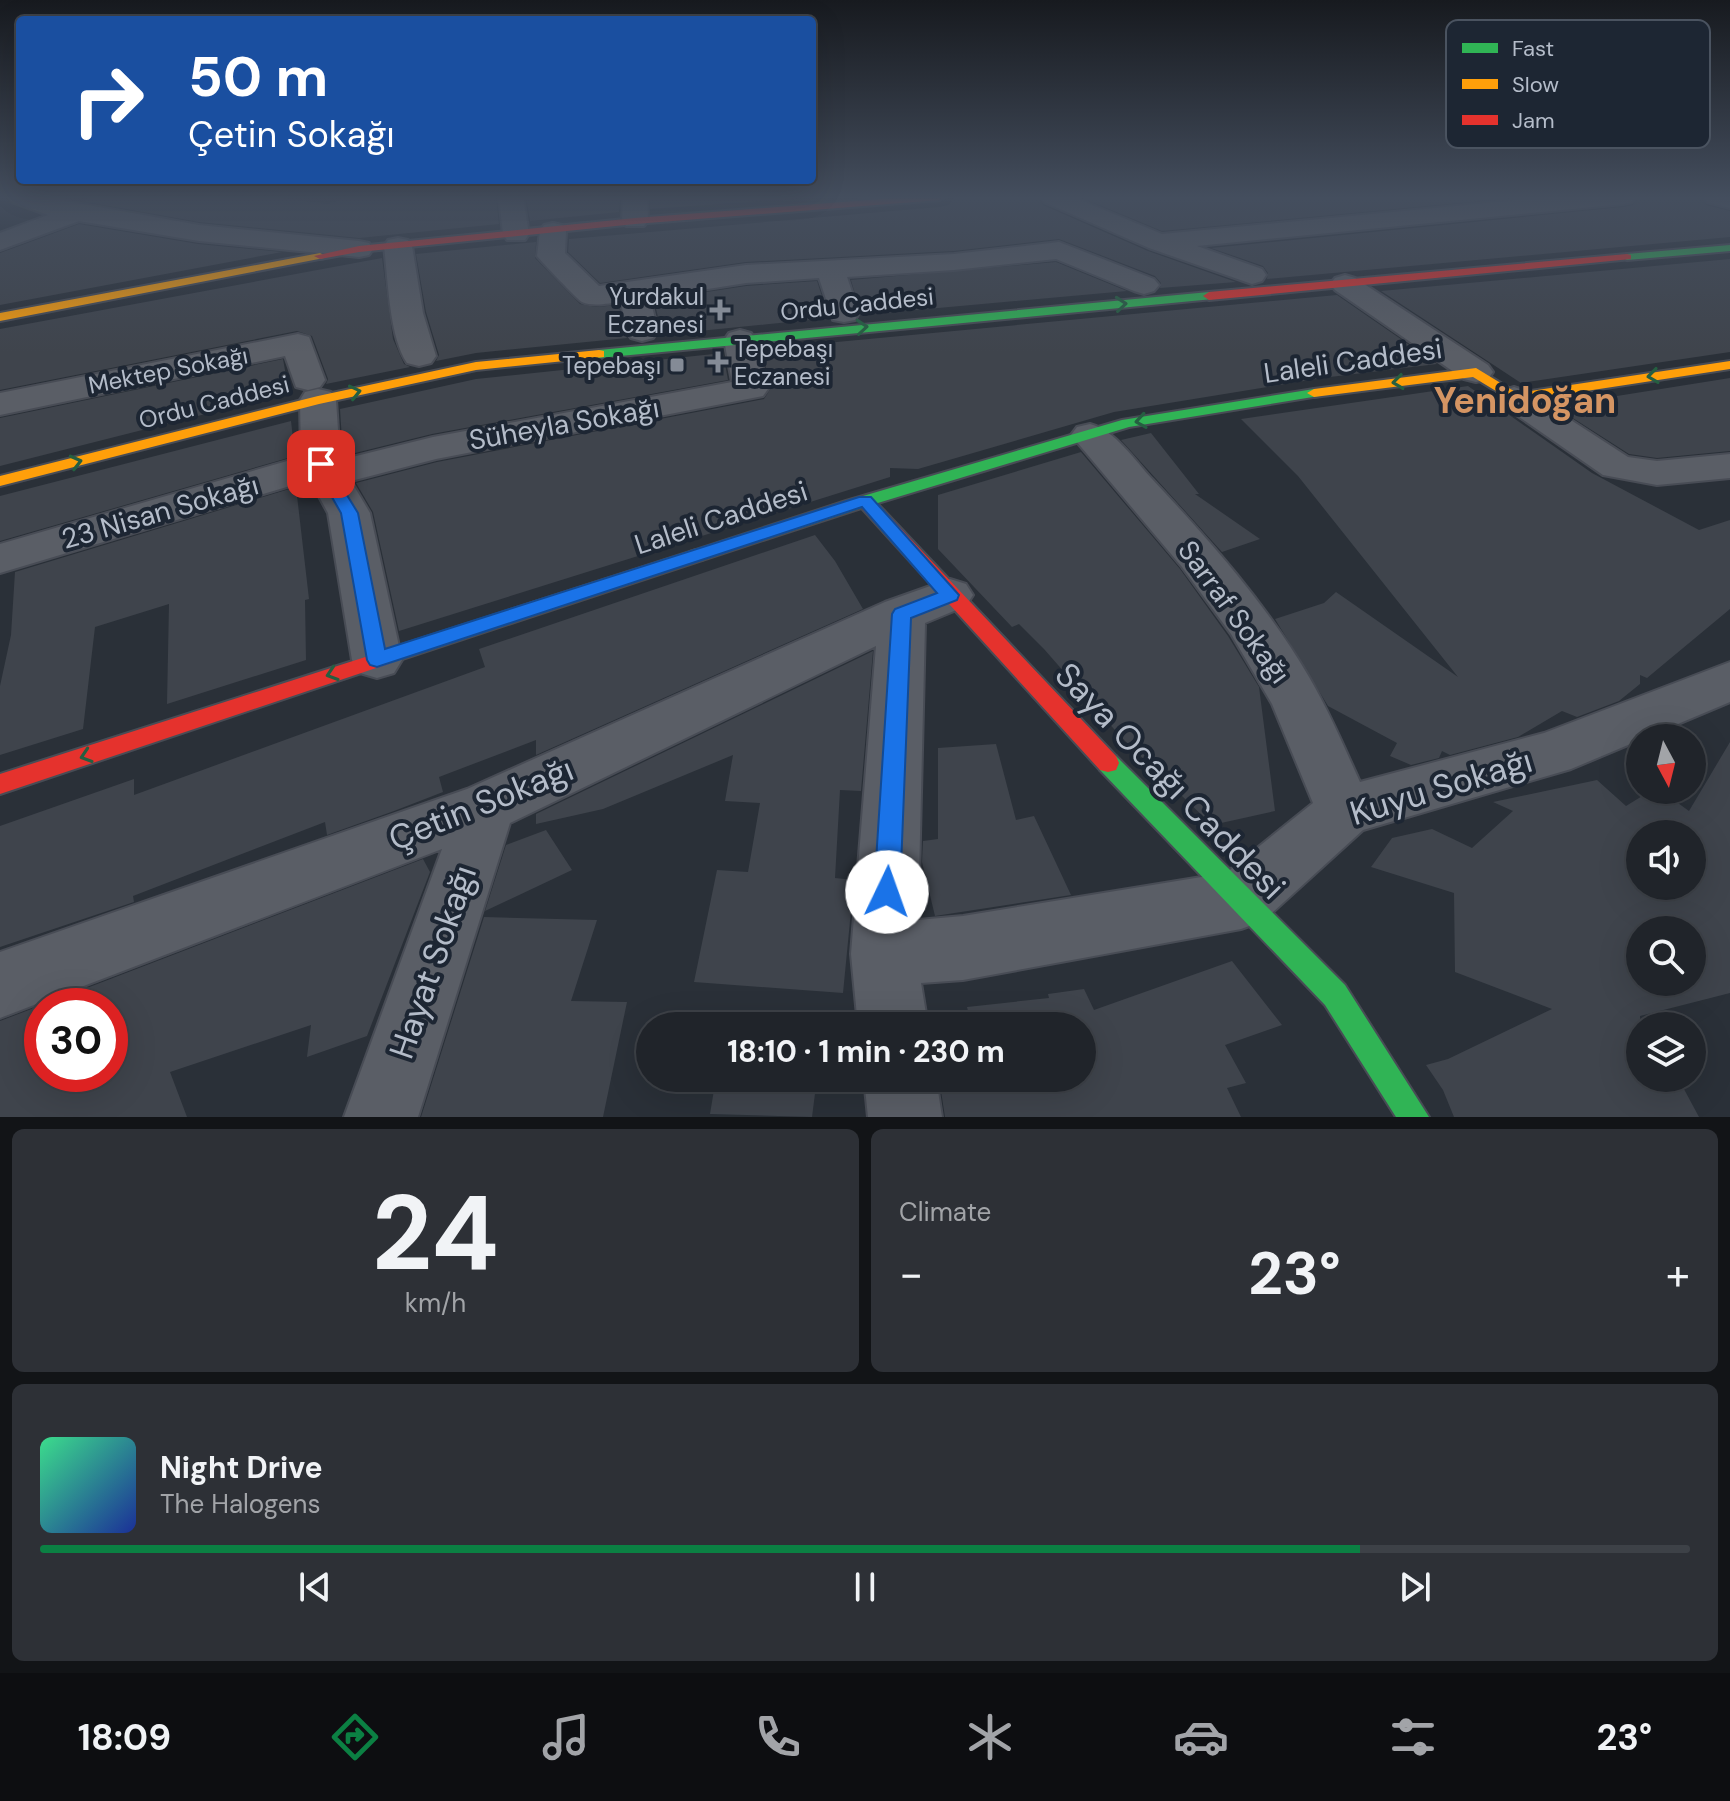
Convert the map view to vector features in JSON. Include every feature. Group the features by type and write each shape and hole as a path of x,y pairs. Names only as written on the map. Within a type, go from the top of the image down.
{"main road":[{"path":"0,317 358,249"},
{"name":"Ordu Caddesi","path":"427,356 642,331 676,337 740,340 1571,249"},
{"name":"Ordu Caddesi","path":"0,481 310,386 476,366 844,313 1252,275 1345,275 1714,249"},
{"path":"1476,372 1514,398 1730,365"},
{"name":"Laleli Caddesi","path":"0,784 865,501 1127,423 1322,392 1476,372"},
{"name":"Saya Ocağı Caddesi","path":"865,501 926,605 1051,705 1335,995 1414,1117"}],"street":[{"path":"398,249 408,313 427,356"},
{"path":"552,249 551,256 573,274 591,295 634,292 746,274 954,262 1059,250 1144,285"},
{"path":"1179,249 1252,275"},
{"path":"830,268 844,313"},
{"path":"1345,275 1476,372"},
{"path":"634,292 642,331"},
{"name":"Süheyla Sokağı","path":"325,469 751,389 740,340"},
{"name":"Mektep Sokağı","path":"0,404 298,344 310,386"},
{"path":"310,386 325,469 349,513 377,660"},
{"path":"1514,398 1617,467 1657,473 1730,466"},
{"name":"Sarraf Sokağı","path":"1090,435 1170,522 1256,636 1290,689 1345,811"},
{"name":"23 Nisan Sokağı","path":"0,559 325,469"},
{"path":"891,1012 884,954 926,605"},
{"name":"Çetin Sokağı","path":"0,985 486,807 926,605"},
{"name":"Kuyu Sokağı","path":"1241,900 1345,811 1552,753 1730,681"},
{"name":"Hayat Sokağı","path":"381,1117 486,807"},
{"path":"884,954 963,948 1241,900"},
{"path":"902,1092 905,1117"}],"building":[{"path":"11,249 252,249 282,252 0,305 0,253"},
{"path":"465,249 536,249 535,258 580,304 596,307 619,305 623,332 627,338 476,353 436,361 439,355 426,312 416,254"},
{"path":"568,249 970,249 746,262 600,283"},
{"path":"1085,249 1144,249 1236,282 1160,288 1161,283 1155,276"},
{"path":"1214,249 1596,249 1267,279 1268,273 1263,266"},
{"path":"382,258 393,339 404,364 410,367 326,384 328,379 312,336 297,331 0,390 0,329"},
{"path":"1730,259 1730,352 1521,383 1381,291"},
{"path":"1056,262 1127,291 861,315 851,280"},
{"path":"817,281 829,318 659,335 661,330 654,300 746,286"},
{"path":"1337,295 1437,364 1322,378 1114,412 918,469 890,468 890,477 399,631 373,512 356,483 437,462 764,399 771,388 761,349"},
{"path":"723,353 728,380 432,434 343,456 340,409 476,379"},
{"path":"283,359 289,393 0,466 0,418"},
{"path":"1730,378 1730,451 1657,458 1629,454 1554,406"},
{"path":"1468,386 1592,473 1699,530 1730,520 1730,609 1647,678 1640,675 1640,684 1619,701 1577,717 1562,711 1518,737 1450,755 1442,751 1439,758 1411,765 1390,756 1397,743 1328,706 1275,619 1324,603 1336,592 1458,677 1298,476 1241,419"},
{"path":"291,421 295,456 0,541 0,496"},
{"path":"1151,433 1199,494 1195,494 1260,539 1222,552 1121,440"},
{"path":"1081,452 1180,569 1228,636 1259,687 1275,811 1212,825 1121,737 1044,649 1019,624 1012,627 938,549 938,495"},
{"path":"296,487 309,599 305,600 306,660 167,704 169,604 95,627 83,729 0,755 0,686 11,635 15,572"},
{"path":"815,535 835,561 863,609 536,755 536,740 439,777 443,792 327,835 325,822 133,896 134,902 0,947 0,826 134,779 134,795 485,667 479,649"},
{"path":"873,651 861,791 840,790 835,878 854,880 843,993 694,982 717,870 748,872 760,803 725,801 733,755 603,809 536,824 536,814"},
{"path":"1730,742 1730,993 1656,1012 1626,1012 1626,1092 1686,1092 1699,1117 1454,1117 1443,1090 1426,1065 1448,1059 1552,1009 1455,972 1454,893 1371,867 1392,838 1432,829 1472,848 1513,811 1493,802 1597,780 1626,806 1679,804 1689,811 1693,804 1706,804 1706,782"},
{"path":"996,744 1016,820 1034,816 1071,895 935,916 922,862 923,841 938,839 938,748"},
{"path":"546,830 572,870 485,911 506,845"},
{"path":"423,859 430,872 367,1036 307,1057 311,1025 170,1072 187,1117 0,1117 0,1021 24,1012 24,1092 128,1092 128,988 87,988"},
{"path":"484,917 597,920 571,1001 627,1002 603,1117 421,1117"},
{"path":"1232,961 1282,1025 1225,1045 1246,1083 1227,1088 1241,1117 945,1117 941,1092 1096,1092 1096,1012 958,1012 968,1011 967,1007 1049,998 1048,994 1084,989 1094,1010"},
{"path":"714,1092 815,1092 812,1117 710,1114"}],"traffic: fast":[{"path":"1627,257 1717,249"},
{"path":"599,354 1209,296"},
{"path":"696,556 852,505 1127,423 1314,393"},
{"path":"1108,763 1335,995 1414,1117"}],"traffic: slow":[{"path":"0,317 320,256"},
{"path":"0,481 318,400 476,366 599,354"},
{"path":"1314,393 1476,372 1514,398 1730,365"},
{"path":"384,658 696,556"}],"traffic: jam":[{"path":"320,256 358,249"},
{"path":"1209,296 1627,257"},
{"path":"865,501 1108,763"},
{"path":"0,784 384,658"}],"place":[{"name":"Yurdakul Eczanesi","path":"720,310"},
{"name":"Tepebaşı Eczanesi","path":"718,362"},
{"name":"Tepebaşı","path":"677,365"}],"district":[{"name":"Yenidoğan","path":"1525,400"}],"route":[{"path":"321,464 349,513 377,660 865,501 950,595 902,614 887,892"}]}
